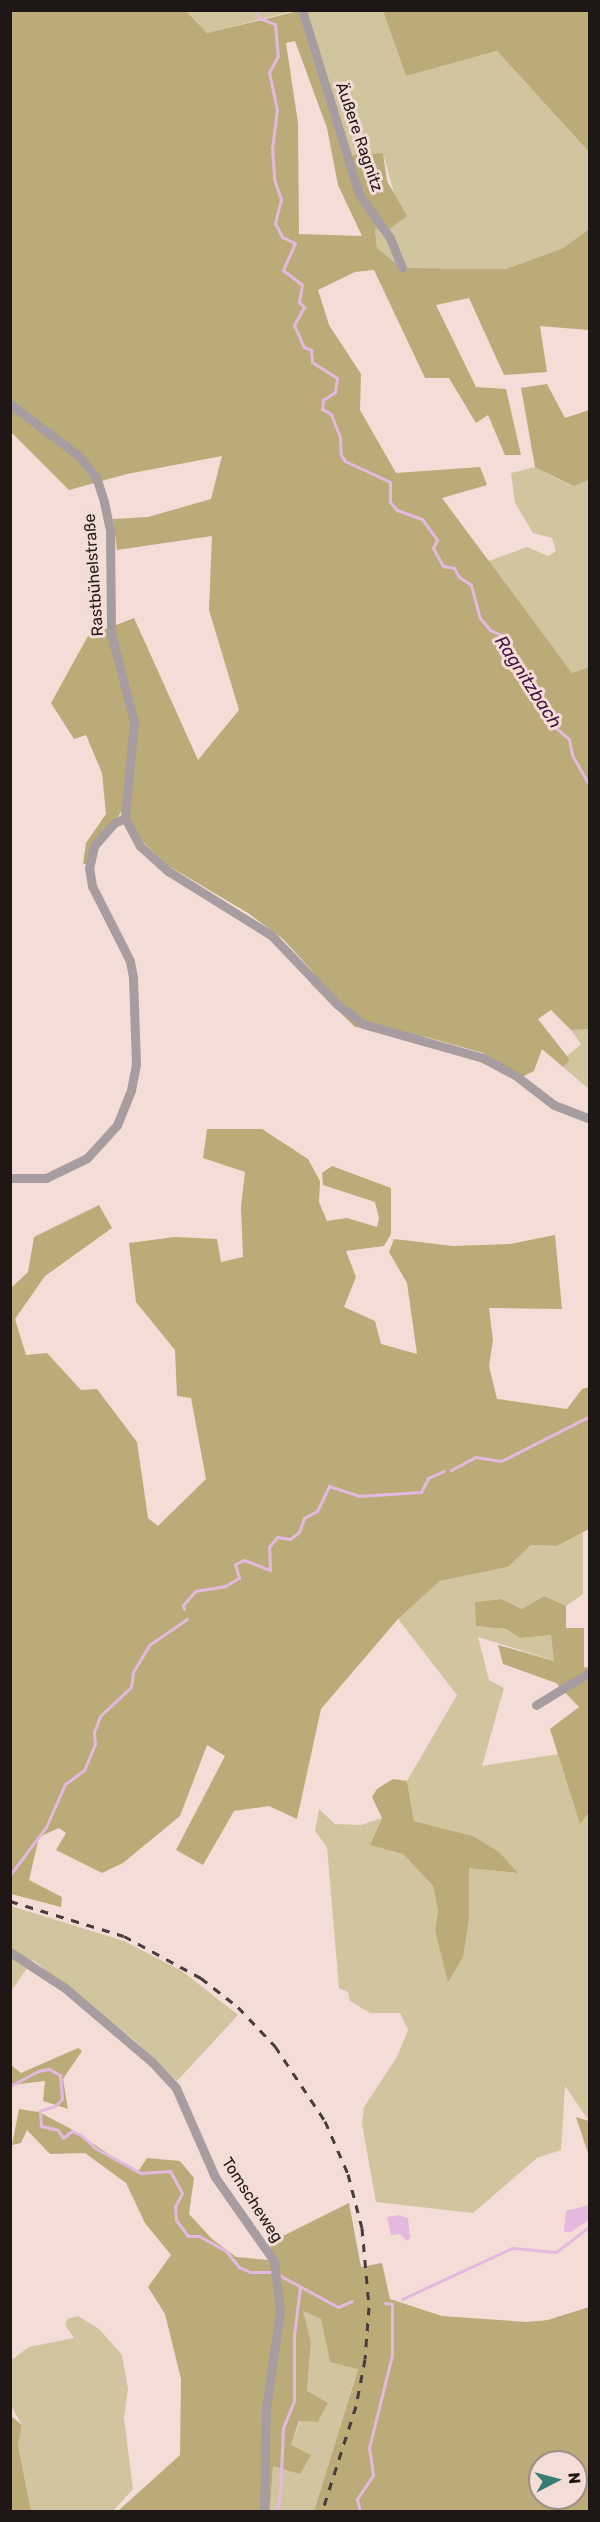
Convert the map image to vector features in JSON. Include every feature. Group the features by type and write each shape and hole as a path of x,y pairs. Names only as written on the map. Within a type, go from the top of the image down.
{"street":[{"name":"Äußere Ragnitz","path":"302,10 359,194 390,238 402,268"},
{"name":"Rastbühelstraße","path":"10,404 79,456 96,477 104,502 110,531 111,633 134,722 125,818"},
{"path":"10,1178 46,1178 87,1158 117,1125 130,1090 136,1064 133,977 130,961 92,886 89,868 94,846 114,823 125,818 130,833 157,863 253,921 363,1024 483,1058 515,1075 554,1105 590,1119"},
{"path":"536,1705 590,1671"},
{"name":"Tomscheweg","path":"10,1952 65,1988 152,2062 176,2088 215,2177 274,2261 280,2311 266,2408 264,2511"}],"shaded area":[{"path":"10,11 186,11 207,33 298,11 343,156 383,153 387,181 407,216 391,228 375,229 377,248 402,268 506,269 563,248 589,229 589,327 588,330 540,326 547,372 504,375 469,298 436,305 476,387 506,389 521,455 505,455 488,415 476,423 449,378 425,378 374,270 355,272 318,290 329,325 361,374 360,410 396,473 480,467 487,485 442,498 572,673 589,667 589,1029 571,1030 551,1010 538,1019 570,1060 563,1067 542,1049 534,1071 522,1077 483,1053 426,1037 355,1027 311,984 313,972 283,939 248,913 167,865 141,840 121,812 98,849 95,864 83,864 86,843 106,814 102,773 86,735 74,739 51,703 88,636 134,618 198,760 239,710 209,610 212,536 117,550 113,519 148,517 211,499 222,456 127,474 69,490 11,432","holes":["295,41 327,128 338,185 362,236 299,234 298,123 286,43"]},
{"path":"186,11 294,11 207,33"},
{"path":"298,11 383,11 406,76 497,51 589,152 589,229 563,248 506,269 402,268 377,248 375,229 394,193 383,153 343,156"},
{"path":"383,11 589,11 589,152 497,51 406,76"},
{"path":"547,384 565,418 589,410 589,480 573,486 535,467 521,388"},
{"path":"535,467 572,486 589,480 589,667 572,673 486,562 527,547 548,556 556,551 552,538 533,533 515,503 511,473"},
{"path":"589,1029 589,1089 563,1067 570,1060 567,1056 581,1044 571,1030"},
{"path":"207,1129 262,1129 308,1159 320,1181 319,1202 327,1221 347,1218 377,1227 379,1218 375,1202 323,1185 322,1173 332,1166 391,1188 391,1234 384,1246 346,1251 356,1277 344,1307 375,1321 381,1344 417,1354 407,1283 389,1252 394,1239 453,1246 510,1244 555,1235 562,1309 489,1308 493,1340 489,1366 497,1399 567,1409 582,1389 589,1387 589,1529 557,1546 531,1545 508,1567 440,1581 398,1619 321,1709 297,1819 269,1806 234,1811 203,1865 176,1850 225,1756 207,1745 180,1816 123,1863 102,1873 56,1850 66,1833 59,1828 39,1837 29,1880 62,1897 61,1907 11,1894 11,1288 28,1272 34,1237 99,1205 112,1228 45,1276 15,1319 26,1355 47,1353 81,1390 97,1389 137,1442 148,1518 158,1526 206,1479 191,1398 177,1396 175,1350 136,1302 129,1243 175,1237 217,1239 221,1262 243,1257 241,1207 245,1172 203,1158"},
{"path":"583,1532 583,1594 566,1606 544,1596 522,1609 501,1599 475,1602 477,1626 506,1629 520,1638 551,1635 555,1661 478,1637 489,1680 504,1688 482,1766 558,1754 580,1823 589,1811 589,2121 565,2086 561,2150 537,2158 473,2213 376,2202 362,2124 364,2107 397,2057 408,2030 400,2013 370,2013 350,2001 348,1992 339,1988 327,1847 315,1831 319,1809 335,1824 361,1825 382,1818 370,1845 403,1854 433,1886 438,1910 435,1931 448,1981 469,1918 468,1867 517,1873 473,1836 414,1821 407,1781 457,1695 398,1619 440,1581 508,1567 531,1545 557,1546"},
{"path":"544,1596 566,1606 566,1628 584,1628 584,1667 590,1668 590,1811 580,1824 550,1729 579,1707 556,1683 503,1664 498,1645 554,1661 551,1635 520,1638 506,1629 476,1626 475,1602 501,1599 522,1609"},
{"path":"393,1779 407,1781 414,1821 473,1836 499,1852 518,1873 469,1868 469,1918 463,1957 448,1982 435,1931 438,1910 433,1886 403,1854 370,1845 382,1818 372,1797 377,1789"},
{"path":"11,1906 124,1941 182,1971 238,2015 177,2081 133,2039 33,1960 11,1991"},
{"path":"78,2048 82,2051 63,2079 68,2109 43,2101 45,2081 11,2085 11,2065 21,2073"},
{"path":"19,2109 39,2112 71,2129 137,2173 147,2158 180,2161 194,2178 189,2214 212,2239 236,2257 269,2260 271,2242 349,2203 361,2267 382,2263 390,2299 442,2316 527,2322 548,2320 589,2307 589,2511 314,2511 358,2369 330,2362 321,2319 303,2311 311,2342 307,2391 328,2403 318,2422 299,2421 291,2445 311,2455 300,2474 273,2466 270,2511 118,2511 180,2455 181,2379 165,2314 148,2287 171,2255 145,2223 126,2183 85,2153 50,2154 27,2130 21,2143 12,2145"},
{"path":"576,2117 589,2121 589,2153 588,2153"},
{"path":"589,2205 589,2220 571,2232 564,2232 566,2211"},
{"path":"398,2215 408,2218 410,2238 407,2241 400,2234 391,2235 387,2217"},
{"path":"302,2311 321,2318 330,2362 358,2368 314,2511 270,2512 273,2465 291,2445 300,2421 318,2422 328,2403 307,2392 311,2342"},
{"path":"78,2316 99,2329 122,2355 128,2389 124,2418 133,2489 113,2511 31,2511 18,2445 22,2425 11,2406 10,2361 29,2347 74,2338 65,2325 67,2319"},
{"path":"11,2416 22,2425 18,2445 31,2511 11,2511"}],"waterway":[{"name":"Ragnitzbach","path":"257,10 259,18 275,24 278,56 269,72 277,109 272,147 274,179 281,199 275,223 282,237 295,243 283,270 302,285 299,302 304,307 294,325 304,347 311,350 312,362 337,378 335,392 323,400 322,409 331,414 340,438 341,455 345,461 390,482 390,502 397,510 422,519 437,540 433,548 443,566 454,568 459,577 471,585 480,618 490,630 501,635 506,643 505,653 513,656 526,685 537,691 550,723 569,739 572,755 590,786"},
{"path":"451,1470 475,1457 501,1461 590,1416"},
{"path":"184,1609 183,1605 195,1591 225,1586 239,1578 235,1564 244,1560 270,1570 269,1547 277,1537 290,1539 299,1532 304,1518 317,1511 329,1486 359,1496 421,1492 428,1478 444,1471"},
{"path":"10,1875 46,1827 65,1784 84,1770 95,1744 94,1732 100,1716 131,1687 133,1672 149,1645 187,1619"},
{"path":"10,2086 38,2071 49,2069 60,2075 62,2099 55,2106 40,2111 41,2126 58,2130 63,2138 72,2131 81,2135 95,2148 141,2173 170,2171 182,2193 175,2207 176,2220 188,2236 199,2236 226,2251 239,2267 250,2272 273,2272"},
{"path":"402,2299 512,2248 556,2252 590,2226"},
{"path":"279,2275 338,2307 352,2301"},
{"path":"276,2512 280,2494 283,2428 294,2401 294,2335 300,2287"},
{"path":"360,2512 357,2499 373,2475 369,2448 392,2355 392,2304 385,2303"}],"railway":[{"path":"10,1901 124,1936 201,1978 238,2007 275,2046 325,2121 348,2174 362,2228 369,2307 365,2359 356,2406 322,2512"}]}
